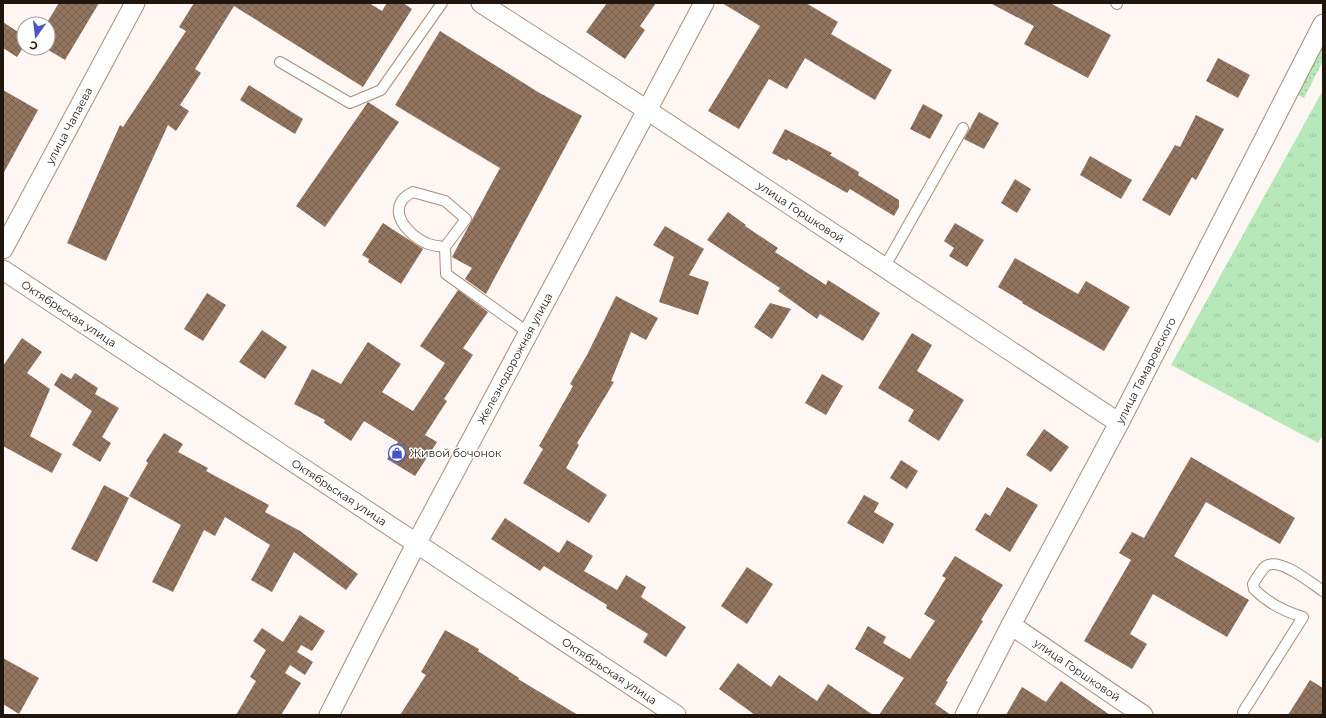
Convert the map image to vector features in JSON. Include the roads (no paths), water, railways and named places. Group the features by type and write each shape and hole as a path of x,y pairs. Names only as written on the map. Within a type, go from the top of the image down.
{"street":[{"name":"улица Чапаева","path":"3,249 136,3"},
{"name":"улица Горшковой","path":"481,3 647,110 1118,423"},
{"name":"Железнодорожная улица","path":"329,715 416,544 704,3"},
{"name":"улица Тамаровского","path":"965,715 1118,423 1323,24"},
{"name":"Октябрьская улица","path":"3,270 676,715"},
{"name":"улица Горшковой","path":"1011,625 1143,715"}],"lane":[{"path":"280,62 350,103 381,90 442,3"},
{"path":"884,268 963,128"},
{"path":"445,247 423,241 414,235 402,223 398,212 401,200 412,192 445,201 466,219 445,247 446,274 528,333"},
{"path":"1243,712 1303,618 1288,612 1267,600 1254,589 1253,584 1264,567 1274,564 1292,569 1323,591"}],"place":[{"name":"Живой бочонок","path":"397,453"}]}
